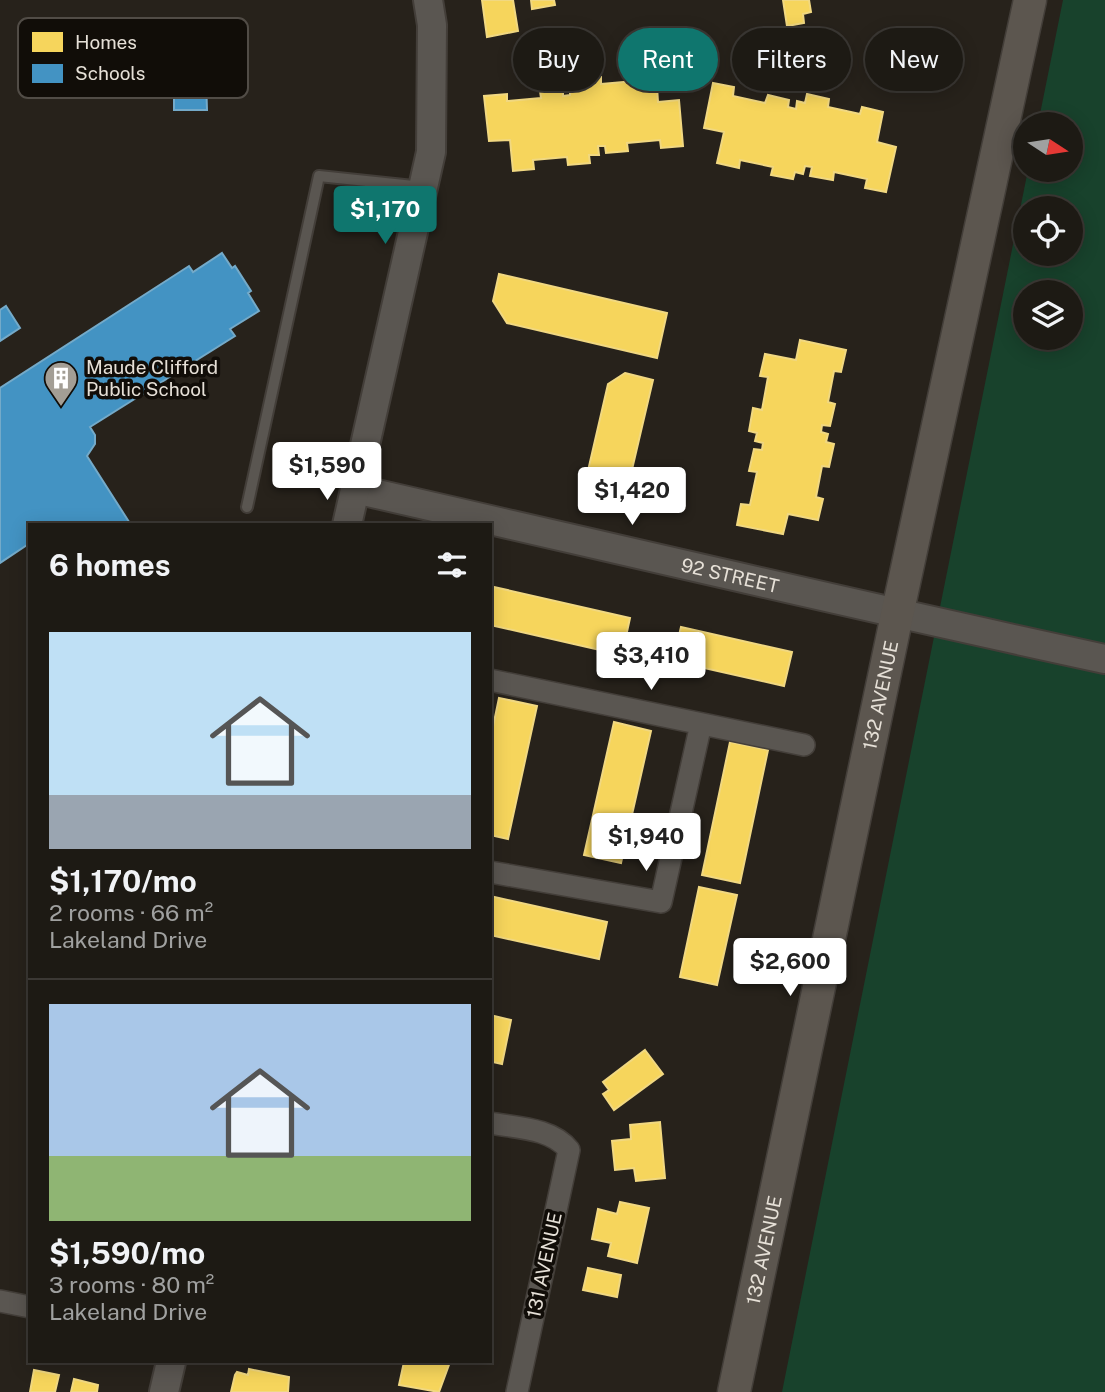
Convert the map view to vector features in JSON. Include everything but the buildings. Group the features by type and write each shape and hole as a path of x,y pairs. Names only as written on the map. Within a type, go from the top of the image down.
{"main road":[{"name":"132 AVENUE","path":"734,1392 1030,0"}],"street":[{"path":"347,523 431,152 432,25 428,0"},
{"name":"92 STREET","path":"355,489 731,574 898,615 1105,659"},
{"path":"492,680 804,745"},
{"path":"492,872 661,902 701,724"},
{"name":"131 AVENUE","path":"492,1123 547,1133 562,1141 569,1150 517,1392"},
{"path":"0,1301 28,1307"},
{"path":"164,1392 171,1363"}],"lane":[{"path":"247,507 319,176 423,187"}],"green space":[{"path":"1063,0 1105,0 1105,1392 782,1392 1013,245 1013,266 1083,266 1083,196 1023,196 1026,182 1083,182 1083,112 1040,112"}],"place":[{"name":"Maude Clifford Public School","path":"61,408"}]}
